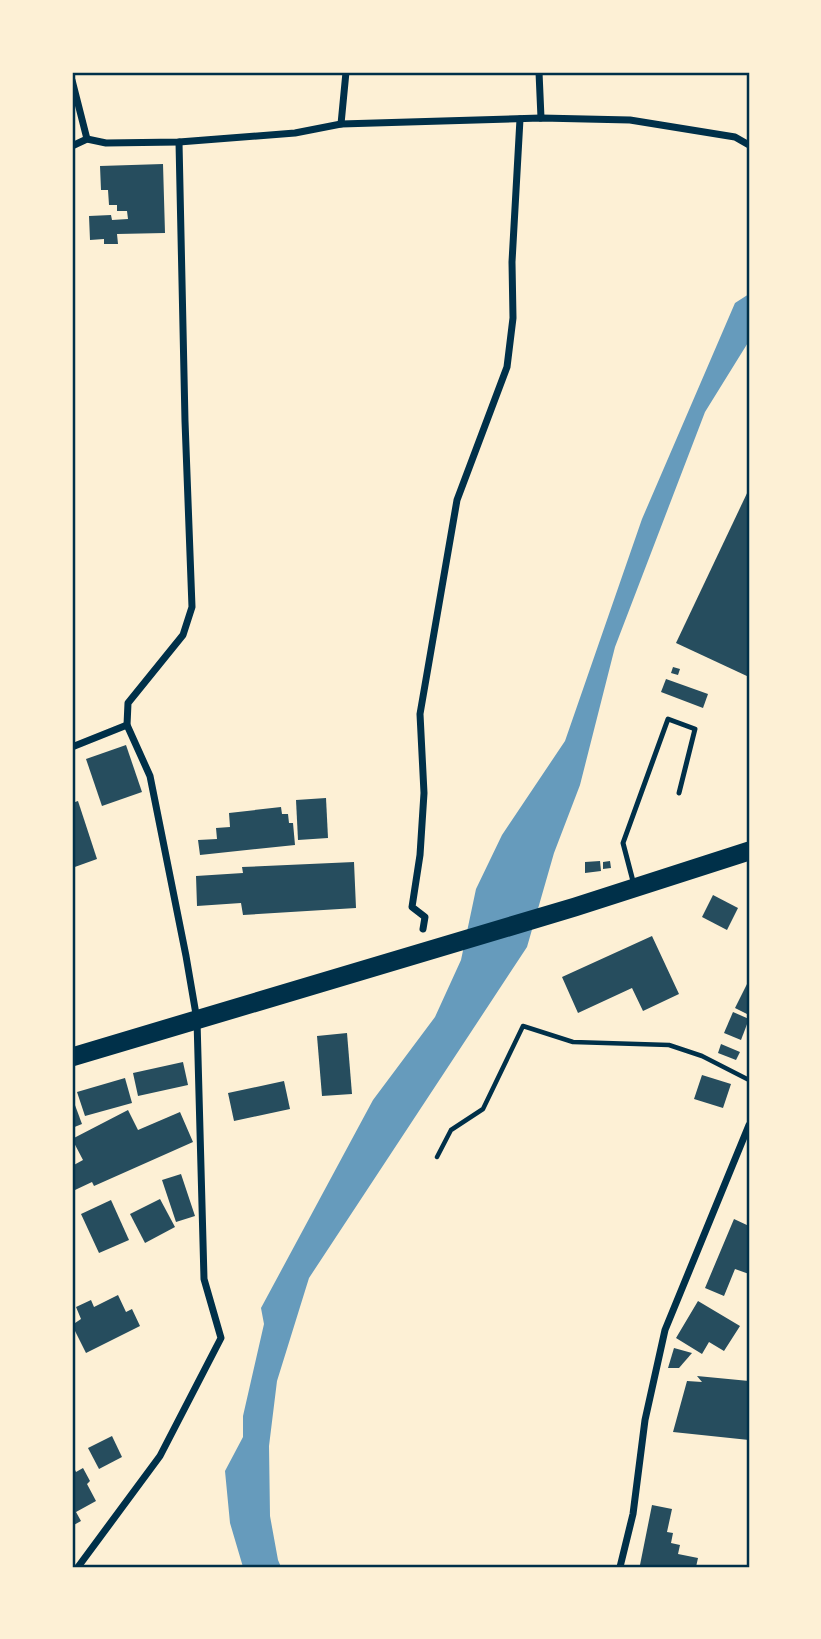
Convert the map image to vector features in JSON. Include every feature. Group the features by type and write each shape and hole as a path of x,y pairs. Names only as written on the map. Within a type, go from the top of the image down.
{"highway":[{"path":"72,1057 575,907 749,851"}],"street":[{"path":"341,124 346,72"},
{"path":"539,72 541,118"},
{"path":"72,80 87,139"},
{"path":"72,146 87,139 106,143 179,142 295,133 341,124 541,118 630,120 735,137 749,145"},
{"path":"424,929 425,916 412,907 420,855 424,793 419,714 457,500 507,367 513,318 512,262 520,119"},
{"path":"78,1567 160,1456 221,1338 204,1279 197,1020 150,776 127,726 128,703 183,635 192,607 179,142"},
{"path":"72,747 127,726"},
{"path":"620,1567 633,1514 645,1420 665,1330 749,1125"}],"lane":[{"path":"634,888 623,843 668,719 695,729 679,793"}],"path":[{"path":"436,1157 451,1130 483,1110 523,1026 573,1042 669,1045 702,1056 749,1080"}],"water":[{"path":"749,294 749,341 705,412 615,647 580,785 554,853 527,947 309,1278 277,1381 269,1446 270,1516 281,1567 243,1567 230,1523 225,1471 243,1437 243,1416 264,1324 261,1308 373,1100 435,1017 461,960 476,889 502,835 565,741 642,519 735,303"}],"building":[{"path":"163,164 165,233 117,234 118,244 104,244 104,239 90,240 89,216 111,215 112,220 128,219 127,211 117,211 117,205 109,205 108,190 101,190 100,166"},
{"path":"749,489 749,677 676,643"},
{"path":"673,667 680,669 678,675 671,673"},
{"path":"666,679 708,694 703,708 661,692"},
{"path":"126,745 142,792 102,806 86,759"},
{"path":"326,798 328,838 298,840 296,800"},
{"path":"78,801 97,859 72,868 72,803"},
{"path":"281,807 282,814 288,814 289,823 293,823 295,845 200,855 198,840 217,839 216,828 230,827 229,813"},
{"path":"600,861 601,871 585,873 585,862"},
{"path":"610,861 611,868 603,869 603,862"},
{"path":"354,862 356,908 243,915 241,903 197,906 196,876 243,873 242,867"},
{"path":"713,895 738,908 727,930 702,917"},
{"path":"652,936 679,994 643,1011 632,988 578,1013 562,977"},
{"path":"749,980 749,1015 735,1008"},
{"path":"733,1012 749,1019 741,1040 724,1033"},
{"path":"347,1033 352,1094 322,1096 317,1036"},
{"path":"721,1044 740,1052 736,1060 718,1053"},
{"path":"183,1062 188,1085 138,1096 133,1073"},
{"path":"702,1075 731,1084 723,1108 694,1099"},
{"path":"125,1078 132,1103 85,1116 77,1092"},
{"path":"284,1081 290,1109 234,1121 228,1093"},
{"path":"72,1097 82,1124 72,1128"},
{"path":"128,1110 138,1130 180,1112 193,1142 94,1186 92,1182 75,1190 72,1166 83,1160 72,1139"},
{"path":"181,1174 195,1216 176,1222 162,1180"},
{"path":"160,1199 175,1227 145,1243 130,1214"},
{"path":"111,1200 129,1240 99,1253 81,1214"},
{"path":"734,1219 749,1226 749,1274 735,1269 724,1296 705,1288"},
{"path":"118,1295 126,1312 132,1309 140,1326 86,1353 72,1325 81,1319 76,1307 91,1300 94,1307"},
{"path":"698,1301 740,1326 724,1351 709,1342 702,1354 676,1338"},
{"path":"674,1348 692,1353 679,1368 668,1368"},
{"path":"697,1376 749,1381 749,1440 673,1432 687,1381 702,1382"},
{"path":"112,1436 122,1457 99,1469 88,1448"},
{"path":"72,1464 76,1472 83,1468 90,1481 87,1484 96,1501 76,1512 81,1521 72,1526"},
{"path":"652,1505 672,1509 667,1532 673,1533 671,1543 680,1545 678,1554 698,1558 696,1567 640,1565"}]}
